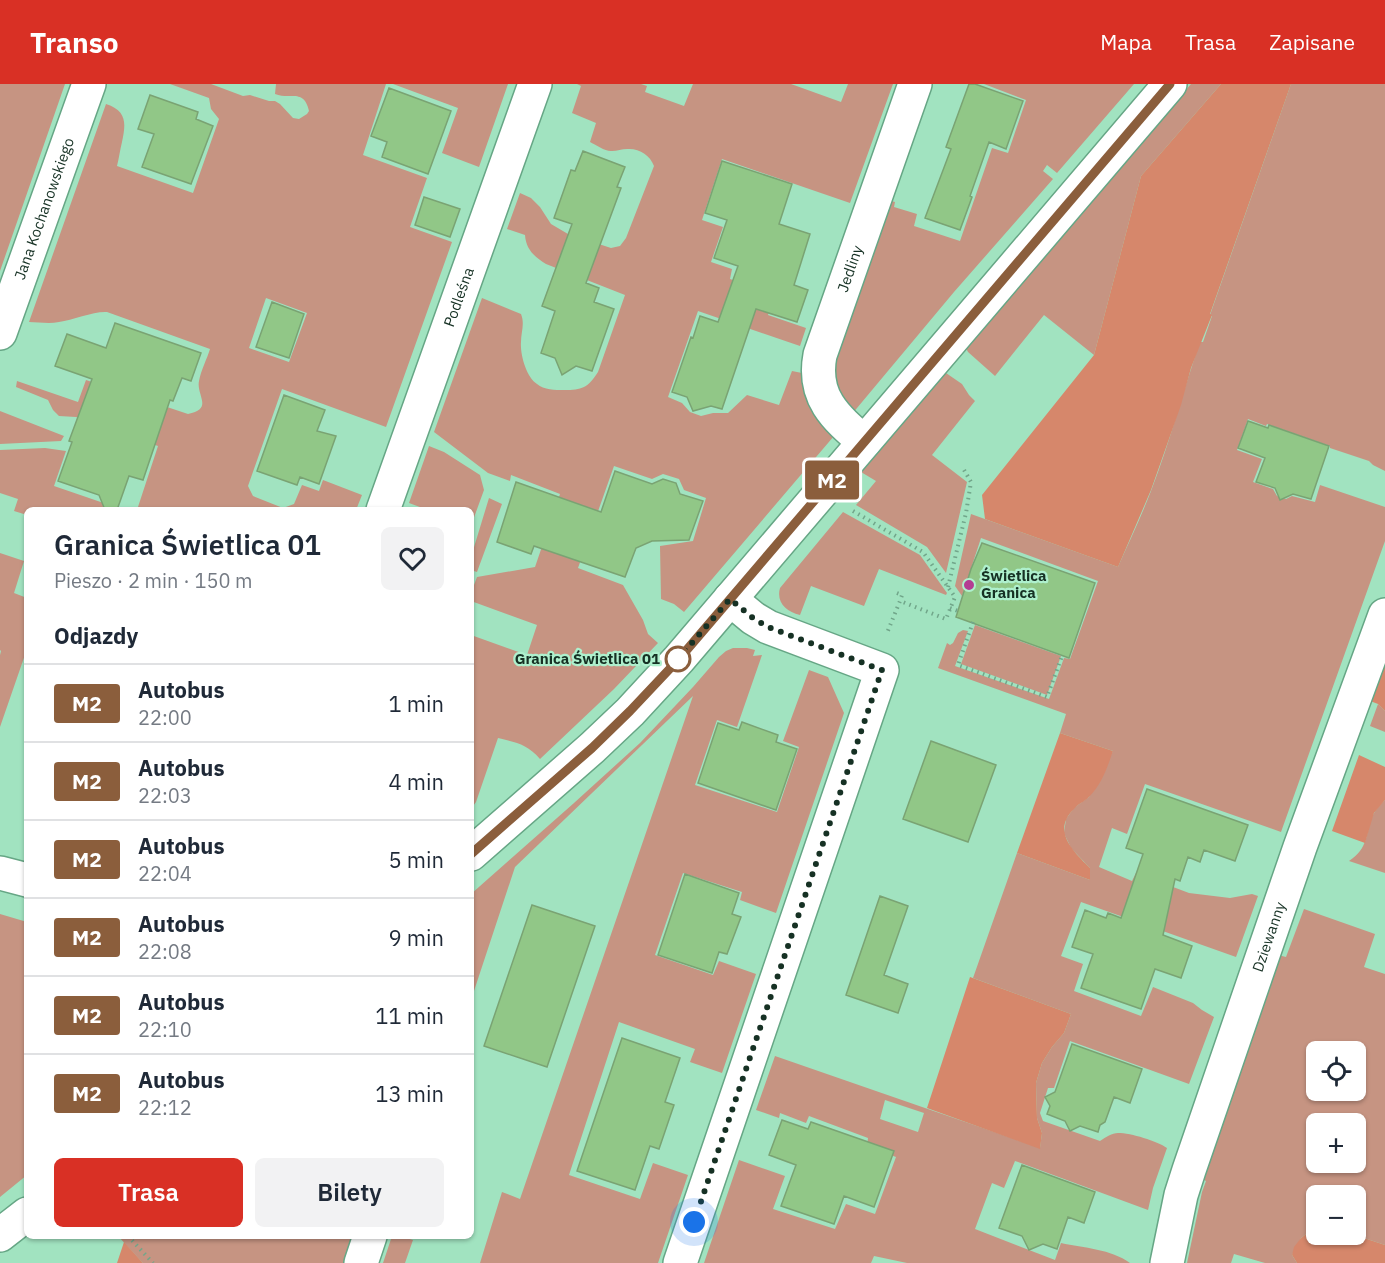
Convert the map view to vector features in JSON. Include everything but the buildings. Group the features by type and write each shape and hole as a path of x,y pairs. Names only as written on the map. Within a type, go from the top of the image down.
{"street":[{"name":"Jana Kochanowskiego","path":"0,333 88,84"},
{"name":"Podleśna","path":"384,507 535,84"},
{"name":"Jedliny","path":"864,442 830,410 822,391 818,364 915,84"},
{"path":"474,851 585,755 679,659 1170,84"},
{"path":"680,1263 882,670 768,627 730,599"},
{"name":"Dziewanny","path":"1167,1263 1181,1195 1189,1170 1300,847 1385,615"},
{"path":"0,873 24,879"},
{"path":"0,1235 24,1216"},
{"path":"361,1263 369,1239"}],"path":[{"path":"948,588 971,482 963,468"},
{"path":"851,510 923,552 955,597 946,619 900,601"},
{"path":"885,638 902,595 897,593"},
{"path":"950,608 958,611"},
{"path":"974,622 958,665 1047,697 1062,656"},
{"path":"131,1239 153,1263"}],"shaded area":[{"path":"0,84 65,84 0,271"},
{"path":"170,84 211,84 243,96 250,95 275,101 293,118 299,119 309,111 304,99 275,94 276,84 386,84 363,155 427,178 410,227 452,242 386,427 282,389 248,486 253,496 280,507 138,507 158,446 76,417 59,416 48,400 16,387 17,381 78,402 86,380 188,414 200,409 202,401 199,381 210,349 107,312 55,323 29,322 106,104 118,110 124,123 117,166 193,193 219,119 211,109 209,98","holes":["266,298 307,313 289,362 249,348"]},
{"path":"393,84 508,84 479,167 442,153 458,108"},
{"path":"577,84 641,84 647,86 645,92 684,106 693,84 791,84 841,102 848,84 893,84 850,203 722,159 702,220 723,227 711,262 732,269 730,279 775,294 768,315 806,328 800,346 698,311 668,397 682,403 690,412 701,416 728,413 747,395 779,405 792,371 807,374 834,436 684,612 674,604 661,599 660,546 693,541 706,498 684,490 679,479 663,474 652,479 614,466 578,568 623,585 643,620 648,634 658,643 614,689 540,759 526,747 498,738 474,805 474,636 527,655 537,625 474,602 474,585 477,577 535,567 560,494 511,475 510,481 488,473 434,432 482,298 521,314 523,359 533,381 540,386 553,390 580,389 588,385 598,372 625,295 546,264 532,252 527,245 525,235 507,229 520,193 531,198 540,207 551,224 568,234 611,248 620,246 626,238 654,166 650,159 640,151 625,149 610,151 590,142 596,123 572,113 581,86"},
{"path":"984,84 1134,84 1057,173 1047,165 1043,171 1053,179 852,414 840,399 831,371 885,199 895,202 894,207 917,214 914,226 960,241 992,148 1008,153 1026,100"},
{"path":"1191,84 1221,84 1141,176 1094,355 1044,315 995,376 968,352 965,346"},
{"path":"1221,84 1291,84 1210,314 1212,315 1191,368 1181,405 1151,490 1118,567 985,519 982,495 1094,355 1141,176"},
{"path":"1291,84 1385,84 1385,471 1369,461 1330,448 1330,446 1248,419 1237,450 1262,459 1253,482 1273,489 1277,496 1286,499 1292,496 1315,502 1320,485 1385,507 1385,541 1281,832 1145,784 1127,834 1112,828 1099,867 1132,881 1136,873 1189,893 1230,898 1252,894 1258,896 1236,957 1081,902 1061,956 1083,964 1074,991 1141,1016 1153,987 1193,1003 1214,1017 1189,1084 1070,1041 1054,1088 1048,1088 1040,1113 1043,1121 1100,1141 1114,1134 1123,1133 1151,1140 1167,1148 1148,1210 1015,1161 1004,1188 992,1183 975,1229 1055,1260 1061,1243 1106,1252 1130,1263 907,1263 874,1256 871,1263 704,1263 739,1160 785,1176 773,1209 835,1229 846,1204 875,1214 896,1157 867,1146 868,1138 809,1116 806,1123 780,1113 779,1118 756,1110 775,1056 1040,1148 1042,1133 1037,1118 1036,1083 1042,1063 1064,1033 1071,1014 973,978 1017,853 1090,880 1090,868 1071,848 1064,833 1066,819 1074,808 1089,797 1113,751 1060,733 1066,714 938,668 947,643 950,645 953,643 958,633 963,630 968,631 955,666 1049,699 1064,658 1070,659 1098,581 981,538 962,596 955,586 971,514 1118,567 1158,473 1200,342 1203,342 1212,316 1210,315","holes":["885,1100 924,1113 918,1132 880,1119"]},
{"path":"946,373 962,384 975,401 932,455 967,482 946,573 927,547 856,505 876,481 861,472"},
{"path":"0,411 64,436 61,441 0,444"},
{"path":"429,446 444,452 480,475 484,490 474,518 474,507 420,507 409,503"},
{"path":"45,448 66,451 54,486 115,507 24,507 24,514 14,511 18,499 0,493 0,450"},
{"path":"323,480 362,495 357,507 286,507 294,504 302,485 319,491"},
{"path":"489,498 502,504 477,572 474,571 474,547"},
{"path":"843,512 920,555 947,593 946,595 879,569 864,606 811,586 800,615 786,609 779,598 780,588"},
{"path":"0,553 24,561 14,593 24,597 24,658 0,727"},
{"path":"975,625 1061,656 1047,695 961,664"},
{"path":"1385,644 1385,711 1378,704 1365,699"},
{"path":"733,648 747,648 755,650 753,656 762,655 737,727 717,720 695,785 777,812 799,747 783,741 809,670 828,677 844,713 776,913 740,900 742,892 683,873 655,955 713,975 719,961 756,974 722,1073 690,1062 695,1049 619,1022 569,1175 640,1199 653,1163 688,1175 658,1263 480,1263 502,1192 520,1199 693,696 515,867 474,991 474,891 640,743 726,651"},
{"path":"1378,704 1385,711 1385,732 1370,726"},
{"path":"1060,733 1113,751 1104,776 1097,787 1067,817 1065,825 1067,841 1090,868 1090,880 1017,853"},
{"path":"1359,755 1385,767 1385,800 1374,813 1365,843 1332,831"},
{"path":"1385,800 1385,873 1349,861 1363,846 1373,815"},
{"path":"1304,909 1375,934 1364,967 1385,974 1385,1245 1366,1239 1366,1185 1306,1185 1306,1234 1301,1238 1292,1255 1297,1263 1265,1263 1234,1254 1231,1263 1187,1263 1206,1181 1196,1176 1274,954 1286,957"},
{"path":"0,914 24,921 24,1177 0,1197"},
{"path":"970,977 1071,1014 1064,1033 1042,1063 1036,1083 1037,1118 1042,1133 1040,1149 927,1108"},
{"path":"1306,1234 1306,1245 1366,1245 1366,1239 1385,1245 1385,1263 1297,1263 1292,1255 1294,1247"},
{"path":"121,1239 353,1239 344,1263 143,1263"},
{"path":"391,1239 413,1240 405,1263 383,1263"},
{"path":"124,1242 143,1263 117,1263"}],"bus line":[{"name":"M2","path":"474,852 592,748 679,659 1170,84"}],"place":[{"name":"Świetlica Granica","path":"969,585"},
{"name":"Granica Świetlica 01","path":"678,659"}],"route":[{"path":"678,659 730,599 743,611 768,627 882,670 694,1222"}]}
